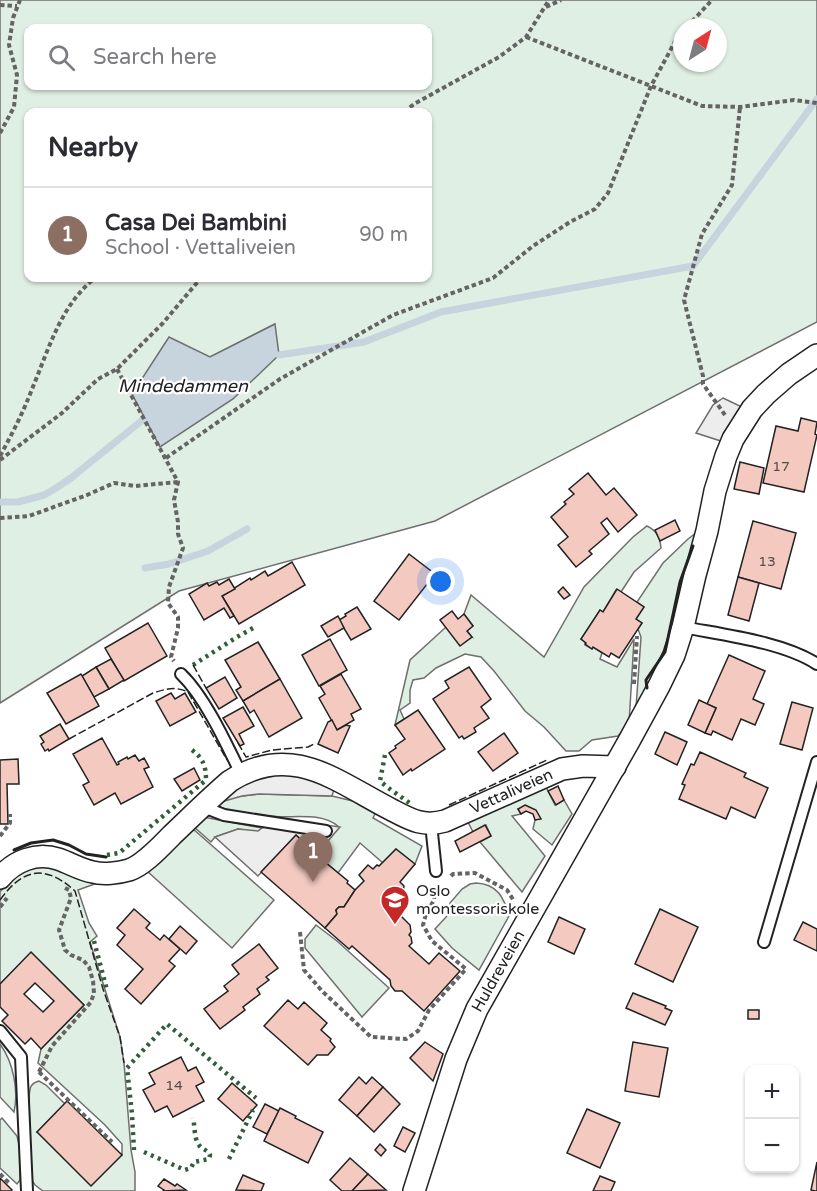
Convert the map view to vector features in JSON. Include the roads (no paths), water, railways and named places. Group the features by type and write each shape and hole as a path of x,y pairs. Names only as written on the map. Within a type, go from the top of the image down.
{"street":[{"path":"615,767 674,655 707,531 715,491 726,456 737,433 766,394 789,374 817,355"},
{"path":"4,887 16,864 44,857 56,858 92,872 129,870 139,865 159,848 230,781 259,766 269,764 302,766 334,778 407,818 422,824 431,824"},
{"name":"Vettaliveien","path":"431,824 445,821 562,769 583,766 615,767"},
{"name":"Huldreveien","path":"414,1191 456,1059 477,1009 615,767"}],"lane":[{"path":"683,627 774,646 805,656 817,664"},
{"path":"181,674 191,683 211,716 241,774"},
{"path":"764,942 817,762"},
{"path":"201,807 224,815 326,831"},
{"path":"431,824 436,871"},
{"path":"0,1030 21,1057 27,1191"}],"water":[{"name":"Mindedammen","path":"275,324 279,355 233,399 160,447 132,394 169,337 210,357"}],"waterway":[{"path":"279,355 364,342 441,312 693,266 817,99"},
{"path":"0,502 18,502 44,495 53,490 145,418"},
{"path":"145,568 169,564 208,551 247,529"}],"place":[{"name":"Casa Dei Bambini","path":"313,882"},
{"name":"Oslo montessoriskole","path":"395,926"}]}
